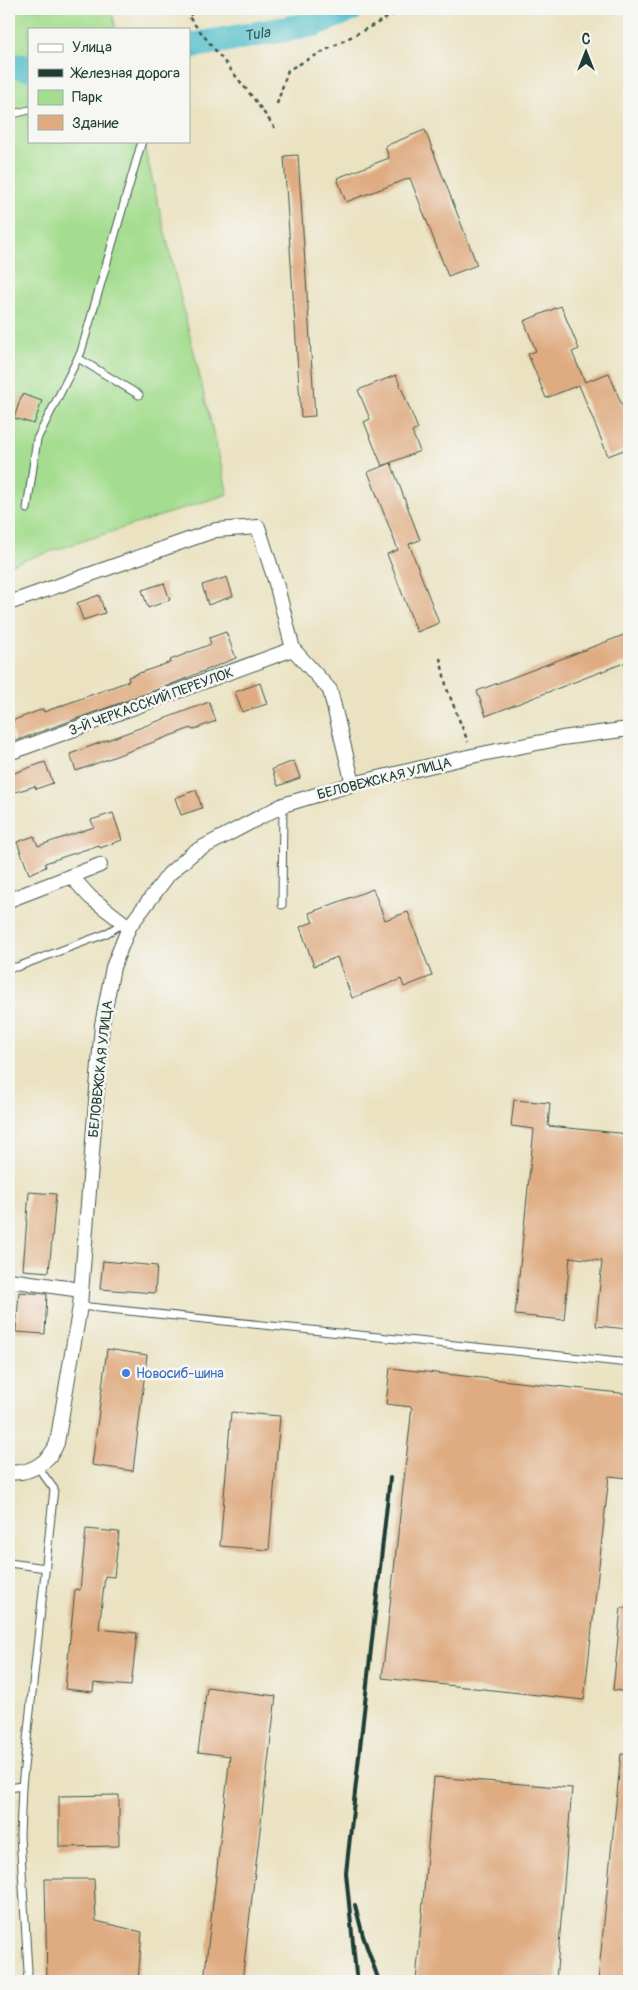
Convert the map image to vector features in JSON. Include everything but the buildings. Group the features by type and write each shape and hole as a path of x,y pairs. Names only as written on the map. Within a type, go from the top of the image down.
{"street":[{"path":"9,603 216,530 258,528 276,583 293,649 330,690 353,784"},
{"name":"3-Й ЧЕРКАССКИЙ ПЕРЕУЛОК","path":"9,752 293,649"},
{"name":"БЕЛОВЕЖСКАЯ УЛИЦА","path":"12,1472 37,1466 53,1452 57,1443 80,1306 102,1025 113,967 126,926 169,874 194,852 284,805 353,784 472,756 553,740 629,729"},
{"path":"9,900 100,865"},
{"path":"71,876 90,897 126,926"},
{"path":"9,1280 81,1290"}],"lane":[{"path":"9,116 28,110"},
{"path":"27,509 37,438 78,358 142,142"},
{"path":"78,358 139,395"},
{"path":"282,905 284,805"},
{"path":"9,967 16,967 126,926"},
{"path":"80,1306 629,1363"},
{"path":"27,1981 28,1970 20,1836 22,1786 54,1489 37,1466"},
{"path":"9,1563 46,1568"},
{"path":"9,1788 22,1786"}],"path":[{"path":"200,9 188,16 254,98 275,128"},
{"path":"277,104 288,70 404,9"},
{"path":"440,658 447,689 465,732"}],"green space":[{"path":"9,9 111,9 116,28 28,28 28,142 143,142 228,494 9,565"}],"waterway":[{"name":"Tula","path":"190,46 314,24 351,9"},
{"name":"Tula","path":"9,65 28,68"}],"railway":[{"path":"358,1981 346,1873 390,1478"},
{"path":"355,1905 363,1936 379,1981"}],"place":[{"name":"Новосиб-шина","path":"126,1373"}]}
